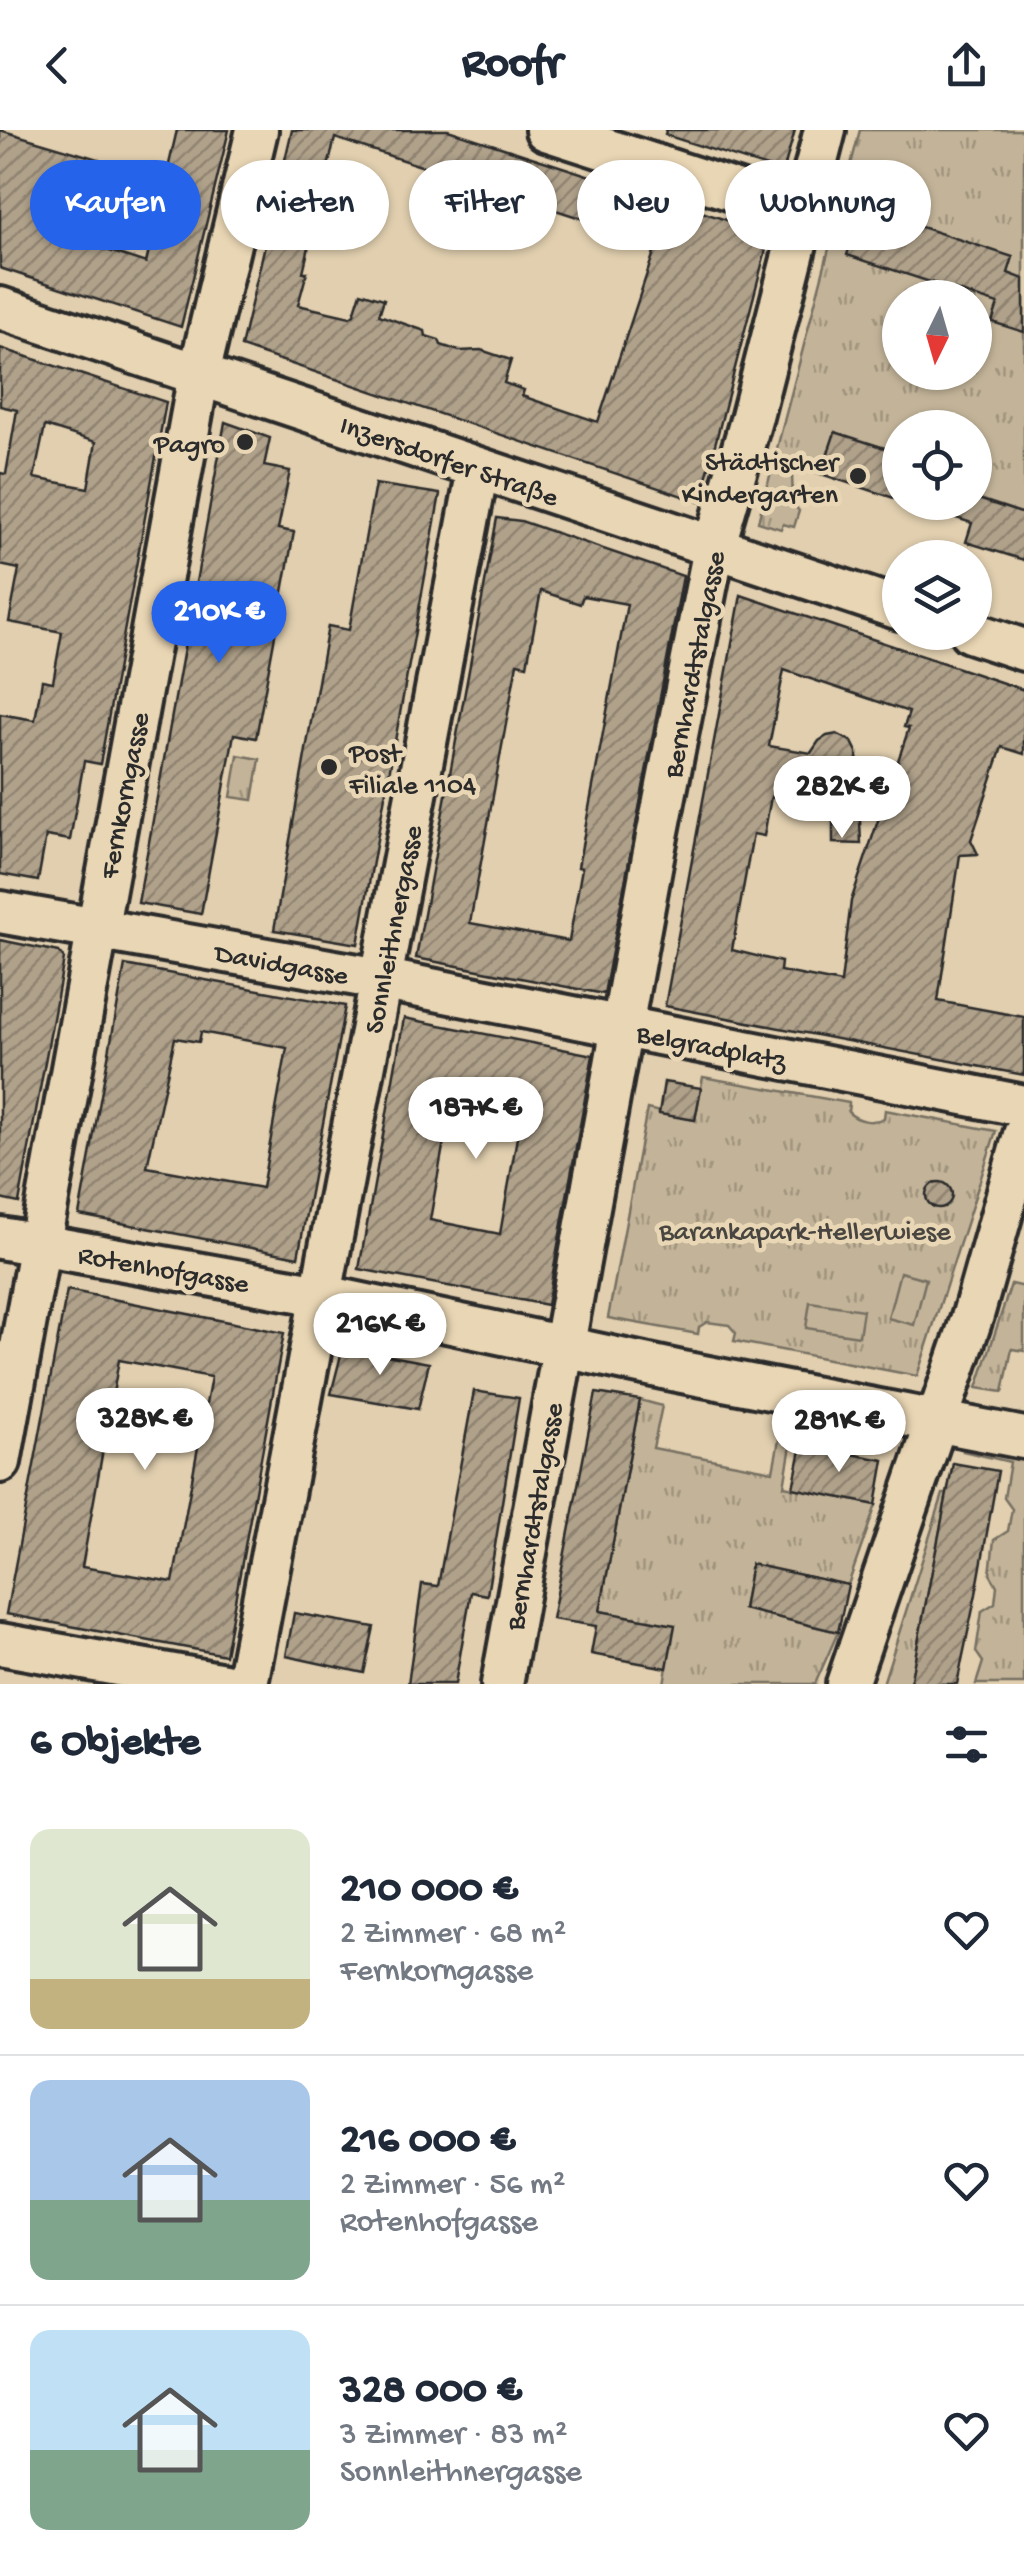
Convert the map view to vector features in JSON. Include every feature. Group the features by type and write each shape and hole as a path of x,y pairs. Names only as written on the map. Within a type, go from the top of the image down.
{"street":[{"name":"Fernkorngasse","path":"0,1462 200,374 257,130"},
{"path":"546,130 725,187"},
{"name":"Bernhardtstalgasse","path":"817,160 825,130"},
{"name":"Bernhardtstalgasse","path":"623,1028 714,548 794,250"},
{"name":"Inzersdorfer Straße","path":"0,308 882,603"},
{"name":"Sonnleithnergasse","path":"248,1684 478,469"},
{"path":"992,639 1024,650"},
{"name":"Davidgasse","path":"0,912 380,979 623,1028"},
{"name":"Belgradplatz","path":"564,1348 623,1028 1024,1106"},
{"path":"848,1684 973,1315 1024,1135"},
{"name":"Rotenhofgasse","path":"0,1238 320,1295 564,1348"},
{"path":"564,1348 1024,1438"},
{"name":"Bernhardtstalgasse","path":"502,1684 564,1348"},
{"path":"0,1644 224,1684"}],"green space":[{"path":"860,130 1024,130 1024,514 992,503 992,410 882,410 882,447 835,433 821,474 775,456 829,250 931,250 931,160 852,160"},
{"path":"772,468 792,474 793,503 799,511 794,527 783,524 781,529 758,522"},
{"path":"238,755 260,759 253,800 231,797"},
{"name":"Barankapark-Hellerwiese","path":"703,1077 849,1103 848,1112 865,1121 884,1118 885,1110 996,1131 917,1376 734,1341 736,1333 729,1325 707,1322 699,1327 698,1334 608,1318 647,1109 695,1120"},
{"path":"900,1272 926,1279 914,1325 888,1318"},
{"path":"1011,1284 1024,1287 1024,1351 1012,1349 1003,1392 977,1388"},
{"path":"810,1302 863,1310 859,1336 806,1328"},
{"path":"640,1400 662,1406 653,1448 773,1471 780,1435 792,1440 784,1486 876,1505 848,1585 751,1565 743,1609 838,1632 815,1684 664,1684 674,1625 600,1611"},
{"path":"965,1442 1024,1454 1024,1684 976,1684 983,1662 976,1652 982,1611 995,1603 997,1586 990,1574 994,1540 1008,1531 1012,1509 1004,1498 1010,1462 963,1451"},
{"path":"943,1494 947,1494 910,1684 883,1684"}],"building":[{"path":"0,130 98,159 30,160 30,250 106,250 146,263 149,250 200,250 181,327 0,268"},
{"path":"177,130 229,130 201,245 201,160 170,160"},
{"path":"292,130 448,130 541,160 409,162 335,138 330,160 285,160"},
{"path":"666,130 795,130 786,160 745,160 665,135"},
{"path":"557,165 577,172 577,217 557,210"},
{"path":"705,213 725,219 725,250 766,250 700,502 241,347 264,250 308,250 298,305 350,317 361,292 384,299 379,315 425,331 426,336 439,340 441,345 459,351 481,350 511,360 504,383 524,390 522,396 598,422 655,250 705,250"},
{"path":"931,230 1013,257 1008,273 1024,279 1024,332 992,322 998,304 992,302 992,280 924,280 847,255 849,250 931,250"},
{"path":"0,348 166,402 100,764 84,761 70,840 46,836 38,881 0,874 0,714 35,720 42,680 53,682 62,632 9,622 19,569 0,565 0,473 6,474 17,410 0,406","holes":["45,426 96,442 88,488 34,478"]},
{"path":"225,422 270,438 264,466 290,471 278,529 294,532 256,738 234,734 201,914 138,903"},
{"path":"835,432 882,447 882,494 821,474"},
{"path":"375,484 440,494 358,944 274,930 328,626 349,630"},
{"path":"992,504 1024,514 1024,560 992,550 992,540 967,540 972,523 963,520 992,520"},
{"path":"497,518 521,521 683,576 604,994 416,958","holes":["541,591 580,604 583,596 627,604 578,867 582,868 569,941 470,923 517,663 527,665"]},
{"path":"741,595 882,642 882,650 905,650 1024,690 1024,754 1002,747 971,840 978,854 960,855 938,1001 1024,1017 1024,1075 665,1006","holes":["784,670 909,712 904,727 909,728 851,901 841,983 780,971 781,962 732,950 753,834 764,836 771,797 833,817 833,843 861,844 857,752 852,742 837,734 827,736 811,753 769,746"]},
{"path":"0,940 59,952 64,959 19,1203 0,1199"},
{"path":"125,965 345,1006 298,1257 79,1215","holes":["201,1032 287,1048 262,1188 147,1167 175,1038 199,1042"]},
{"path":"404,1018 593,1055 547,1305 359,1269","holes":["453,1090 523,1103 500,1234 430,1220"]},
{"path":"664,1082 701,1088 695,1120 659,1114"},
{"path":"939,1182 948,1186 952,1195 948,1204 939,1208 930,1204 926,1195 930,1186"},
{"path":"67,1290 284,1333 225,1655 6,1614","holes":["119,1360 211,1377 173,1582 82,1567"]},
{"path":"343,1347 429,1363 418,1409 331,1394"},
{"path":"474,1391 519,1398 487,1595 471,1592 455,1684 408,1684 422,1584 438,1586"},
{"path":"596,1393 640,1400 600,1611 675,1625 667,1668 591,1654 596,1626 552,1619"},
{"path":"802,1445 884,1460 876,1505 793,1488"},
{"path":"953,1463 998,1471 976,1594 957,1684 910,1684"},
{"path":"751,1564 848,1585 838,1632 743,1609"},
{"path":"294,1613 374,1627 364,1673 286,1656"}],"place":[{"name":"Pagro","path":"245,442"},
{"name":"Städtischer Kindergarten","path":"858,476"},
{"name":"Post Filiale 1104","path":"329,767"}]}
